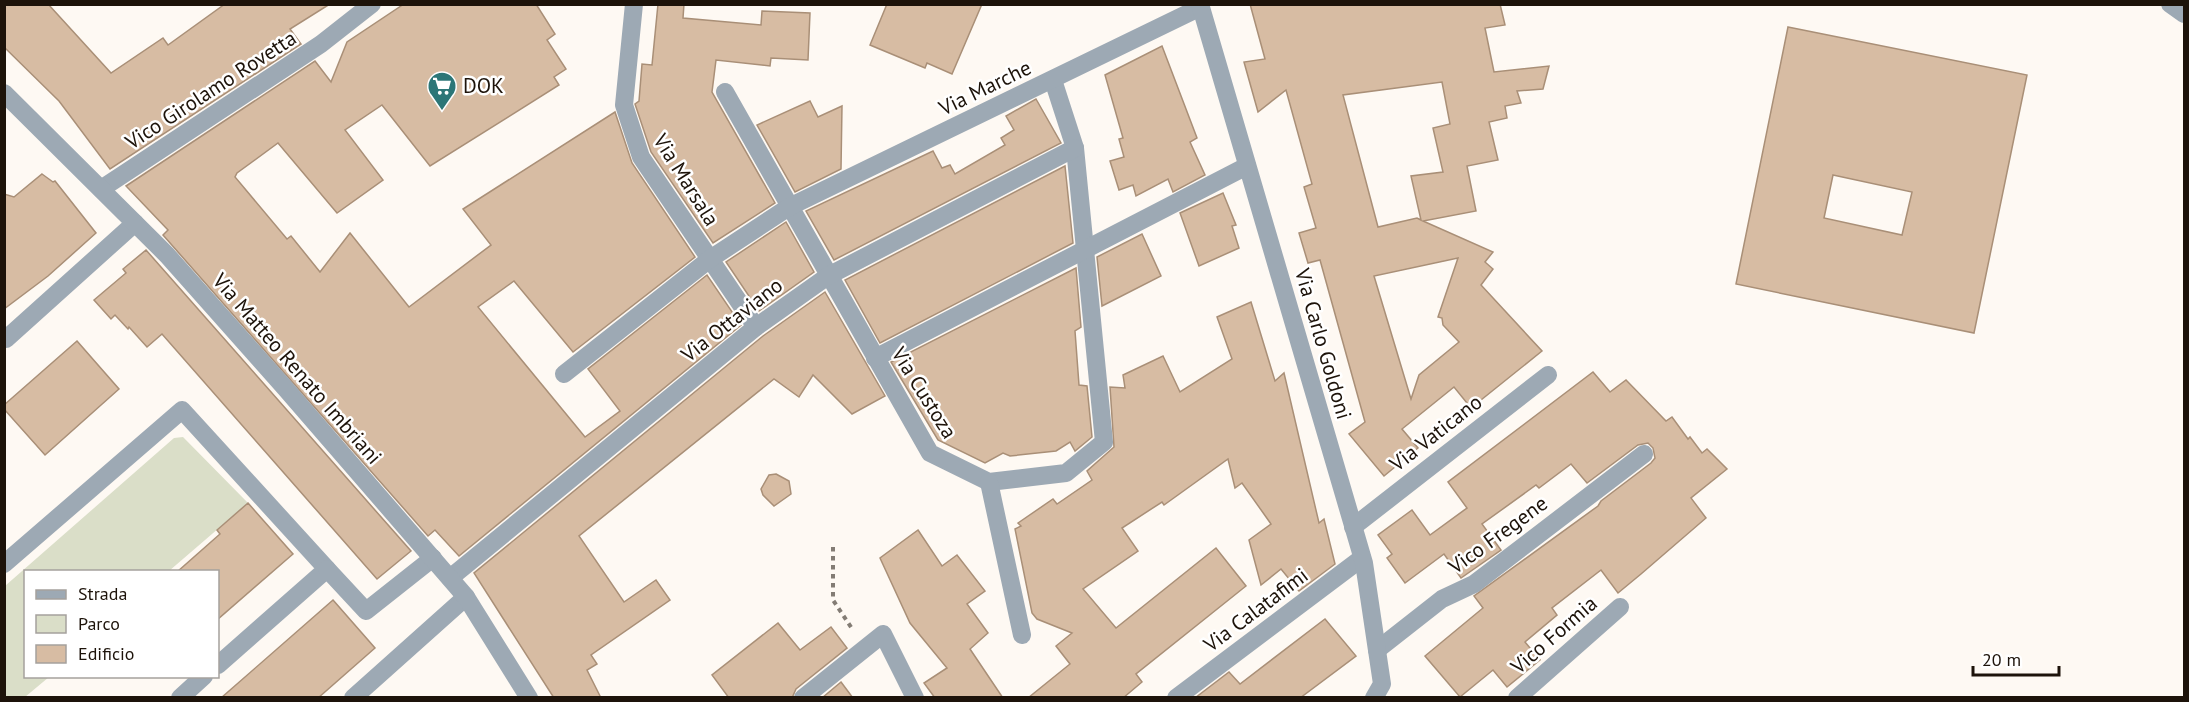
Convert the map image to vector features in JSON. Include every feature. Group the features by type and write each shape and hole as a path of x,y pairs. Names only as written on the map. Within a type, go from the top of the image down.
{"street":[{"name":"Via Marsala","path":"634,4 624,105 641,157 756,327"},
{"path":"2170,4 2184,14"},
{"name":"Vico Girolamo Rovetta","path":"101,189 321,44 366,6"},
{"name":"Via Marche","path":"564,374 710,259 789,207 1053,80 1200,6"},
{"name":"Via Carlo Goldoni","path":"1200,6 1362,558 1382,684 1374,698"},
{"path":"1022,636 989,482 1066,473 1104,442 1075,148 1053,80"},
{"name":"Via Custoza","path":"725,92 930,453 989,482"},
{"name":"Via Matteo Renato Imbriani","path":"4,93 135,223 286,389 433,558 466,597 529,698"},
{"name":"Via Ottaviano","path":"450,578 756,327 828,276 1075,148"},
{"path":"875,358 1247,166"},
{"path":"6,339 135,223"},
{"name":"Via Vaticano","path":"1353,527 1548,375"},
{"path":"4,564 182,410 366,611 433,558"},
{"name":"Vico Fregene","path":"1377,650 1442,599 1474,584 1644,454"},
{"name":"Via Calatafimi","path":"1176,698 1362,558"},
{"path":"219,664 327,569"},
{"path":"353,698 466,597"},
{"name":"Vico Formia","path":"1517,698 1620,607"},
{"path":"803,698 883,634 915,698"},
{"path":"180,698 202,678"}],"path":[{"path":"833,547 833,600 865,649"}],"green space":[{"path":"183,437 248,503 170,570 24,570 24,678 48,678 25,697 5,697 5,586 174,438"}],"building":[{"path":"4,4 48,4 111,73 163,38 168,45 225,4 330,4 290,29 301,44 110,169 59,101 4,47"},
{"path":"404,4 536,4 555,34 547,40 566,69 554,77 559,85 430,166 382,105 345,130 383,180 337,213 278,143 237,173 235,177 287,239 291,236 320,272 350,233 409,307 491,245 463,209 615,112 632,163 695,257 573,352 514,281 478,307 585,437 620,411 588,369 707,275 741,325 459,556 435,530 428,536 163,235 168,230 126,186 315,61 331,82 347,42"},
{"path":"658,4 684,4 683,18 761,25 762,11 810,13 808,60 771,58 770,66 716,60 712,92 775,203 713,243 651,152 635,104 639,101 642,64 652,65"},
{"path":"887,4 982,4 952,74 927,63 925,68 870,45"},
{"path":"1250,4 1500,4 1505,25 1485,28 1494,72 1549,66 1543,89 1517,91 1521,103 1505,106 1507,118 1489,122 1498,160 1467,166 1476,211 1423,221 1493,252 1485,262 1493,269 1481,285 1542,351 1471,408 1454,387 1402,429 1418,448 1384,476 1349,434 1365,422 1320,260 1308,263 1299,233 1316,228 1304,187 1312,184 1286,90 1258,112 1244,62 1265,59","holes":["1442,82 1450,124 1433,128 1443,172 1411,176 1421,220 1417,218 1378,227 1343,95","1458,258 1438,317 1442,318 1443,325 1459,342 1419,375 1411,399 1374,276"]},
{"path":"1788,27 2027,75 1974,333 1736,284","holes":["1833,175 1912,192 1902,235 1824,218"]},
{"path":"1162,46 1197,138 1190,142 1205,175 1173,192 1168,179 1136,196 1133,185 1119,190 1110,161 1124,157 1119,139 1123,138 1105,75"},
{"path":"1036,99 1061,143 834,260 806,211 933,151 942,168 950,165 955,174 1005,145 1001,138 1014,130 1006,116"},
{"path":"810,101 818,117 842,106 841,169 795,192 757,125"},
{"path":"1065,166 1073,243 880,343 845,280"},
{"path":"42,174 53,182 55,181 96,233 48,276 4,309 4,194 14,197"},
{"path":"1223,193 1236,225 1232,226 1239,248 1199,266 1180,213"},
{"path":"786,222 814,272 759,311 726,262"},
{"path":"1142,234 1161,276 1102,306 1097,257"},
{"path":"146,250 411,551 377,579 162,334 147,347 129,327 128,329 115,315 111,319 94,300 126,273 123,269"},
{"path":"1076,268 1081,327 1075,331 1079,385 1087,386 1092,437 1075,451 1070,442 1056,451 1010,456 1003,453 985,463 938,440 891,362"},
{"path":"825,292 885,396 852,414 813,375 799,397 774,379 579,536 624,602 656,580 670,600 591,655 597,664 587,670 601,698 554,698 474,573 763,336"},
{"path":"1251,302 1275,381 1284,373 1319,523 1324,519 1335,564 1299,591 1281,569 1261,585 1249,540 1271,524 1242,483 1235,488 1228,459 1164,505 1162,502 1122,528 1138,551 1083,589 1116,628 1216,548 1246,586 1136,674 1142,682 1123,698 1028,698 1070,664 1056,646 1072,633 1037,619 1032,613 1015,529 1021,526 1018,523 1053,499 1057,504 1092,480 1087,471 1114,447 1110,387 1125,388 1123,375 1163,356 1180,392 1232,359 1217,317"},
{"path":"77,341 119,389 45,455 4,409 4,405"},
{"path":"1593,372 1610,392 1626,380 1666,421 1672,417 1702,453 1707,449 1727,469 1691,498 1706,518 1641,574 1618,593 1601,570 1552,608 1557,615 1525,642 1540,660 1507,687 1493,670 1460,697 1425,656 1483,608 1474,596 1598,506 1601,501 1651,463 1655,458 1653,448 1648,443 1638,445 1587,483 1571,464 1539,488 1536,485 1482,524 1501,550 1461,578 1444,554 1405,583 1387,558 1392,554 1378,535 1412,510 1430,535 1467,508 1448,482"},
{"path":"776,474 789,481 791,494 774,506 763,495 761,489 769,475"},
{"path":"248,503 293,554 219,618 219,570 179,570 220,534 217,530"},
{"path":"918,530 942,566 957,555 985,591 967,604 988,633 970,649 1003,698 935,698 924,683 947,668 910,623 880,558"},
{"path":"333,600 375,648 318,698 221,698"},
{"path":"1325,619 1356,656 1300,698 1195,698 1229,672 1240,684"},
{"path":"778,623 800,650 831,627 847,648 796,689 792,698 729,698 712,675"},
{"path":"841,682 853,698 822,698"}],"place":[{"name":"DOK","path":"442,112"}]}
